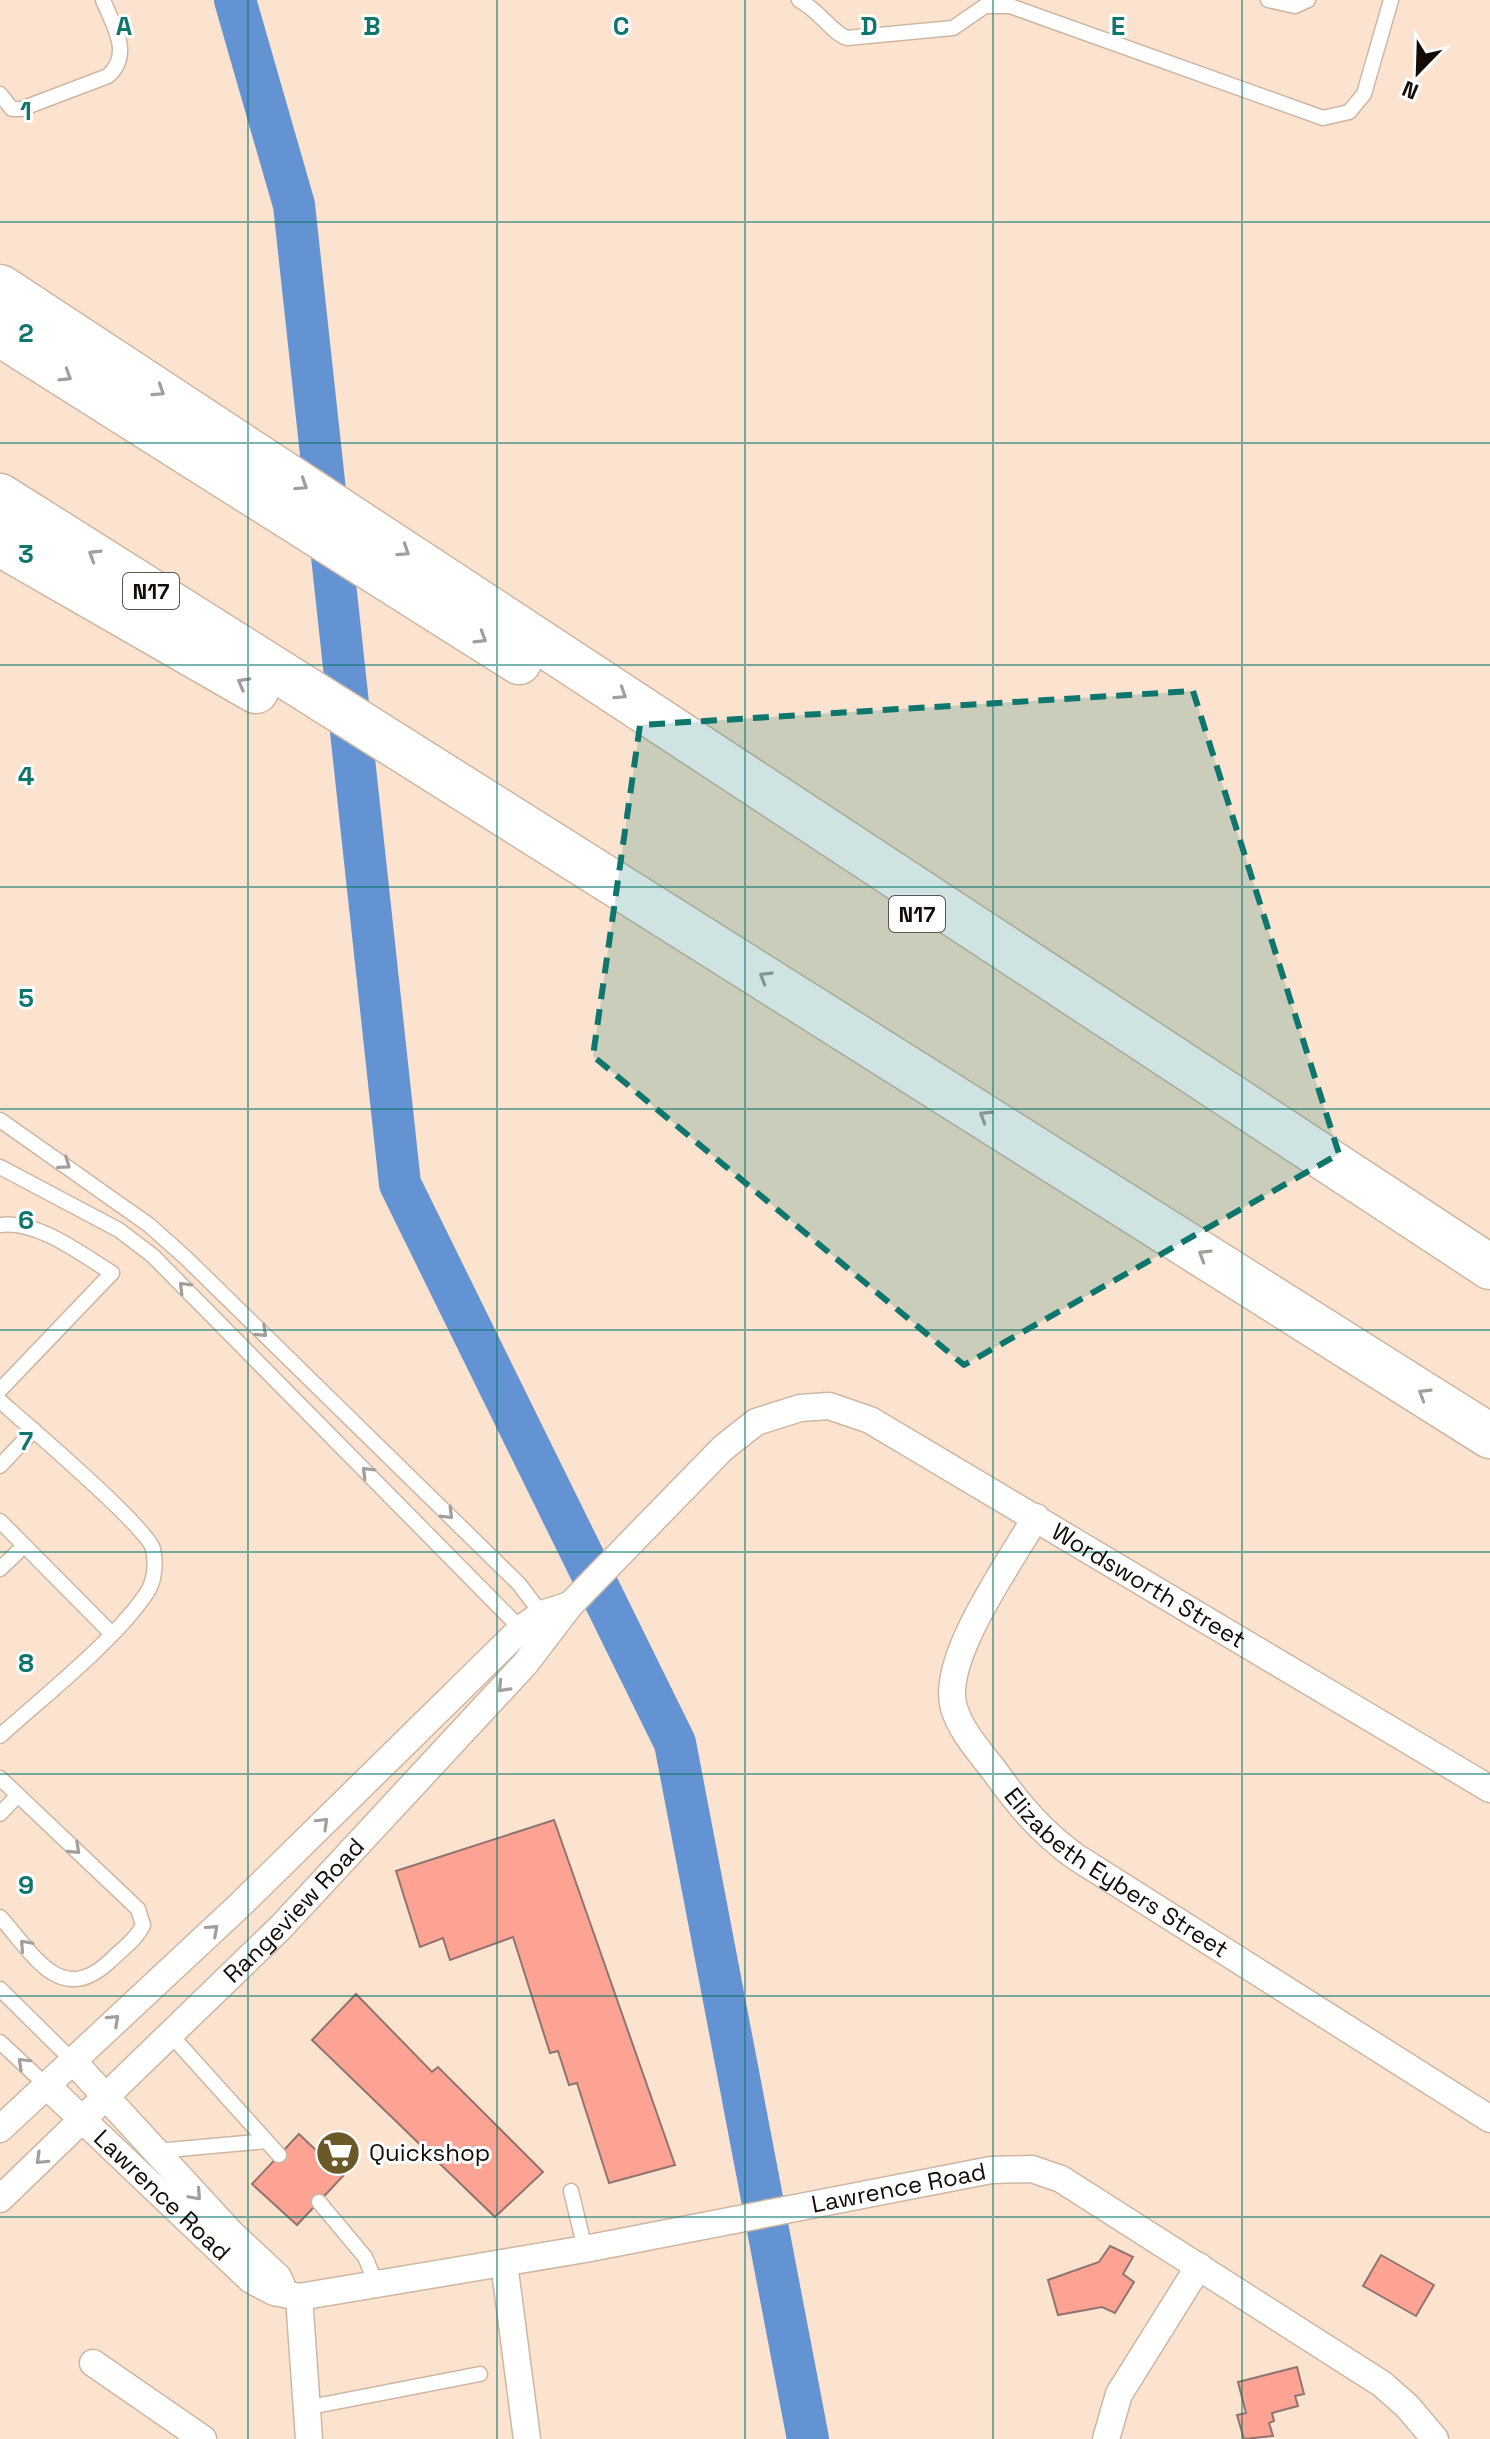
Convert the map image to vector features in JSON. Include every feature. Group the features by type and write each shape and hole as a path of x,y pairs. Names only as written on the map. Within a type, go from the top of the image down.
{"highway":[{"path":"0,287 1490,1267"},
{"name":"N17","path":"0,334 1490,1277"},
{"name":"N17","path":"0,496 307,704 615,882 1490,1436"},
{"path":"0,544 307,704"}],"street":[{"name":"Wordsworth Street","path":"800,1408 829,1406 848,1410 1036,1517 1490,1789"},
{"name":"Rangeview Road","path":"0,2129 538,1630 570,1605 739,1434 767,1417 800,1408"},
{"name":"Elizabeth Eybers Street","path":"1036,1517 963,1645 951,1683 953,1706 961,1724 1025,1814 1046,1836 1076,1857 1490,2119"},
{"name":"Rangeview Road","path":"0,2199 281,1927 538,1630"},
{"name":"Lawrence Road","path":"72,2060 292,2295"},
{"name":"Lawrence Road","path":"46,2085 251,2280 267,2290 292,2295 377,2285 585,2249 991,2170 1037,2170 1061,2179 1382,2384 1407,2406 1435,2439"},
{"path":"504,2263 527,2439"},
{"path":"1106,2439 1119,2394 1199,2266"},
{"path":"292,2295 309,2439"},
{"path":"93,2363 203,2439"}],"lane":[{"path":"0,94 12,109 21,109 108,76 116,70 122,51 103,0"},
{"path":"799,0 816,9 839,35 847,38 953,28 985,6 1010,6 1323,118 1349,112 1364,94 1391,0"},
{"path":"1268,0 1295,6 1308,0"},
{"path":"0,1120 149,1225 186,1258 519,1584 538,1630"},
{"path":"0,1167 119,1230 153,1256 538,1630"},
{"path":"0,1176 18,1175"},
{"path":"0,1225 25,1227 68,1246 112,1273 0,1390"},
{"path":"0,1401 130,1520 154,1551 154,1573 148,1591 111,1633 0,1736"},
{"path":"0,1466 34,1430"},
{"path":"0,1521 111,1633"},
{"path":"0,1569 24,1546"},
{"path":"0,1778 138,1909 143,1925 93,1977 71,1981 48,1970 0,1917"},
{"path":"0,1814 18,1795"},
{"path":"0,1989 72,2060"},
{"path":"170,2034 279,2155"},
{"path":"0,2042 46,2085"},
{"path":"157,2151 266,2141"},
{"path":"571,2191 585,2249"},
{"path":"319,2202 365,2257 377,2285"},
{"path":"305,2408 480,2374"}],"highlighted area":[{"path":"1193,691 1339,1154 964,1365 593,1056 640,725"}],"building":[{"path":"554,1820 675,2165 609,2183 577,2083 569,2085 558,2051 550,2053 513,1937 450,1960 443,1938 420,1947 396,1871"},
{"path":"356,1994 432,2072 438,2067 543,2172 495,2217 312,2040"},
{"path":"299,2134 343,2176 297,2225 252,2184"},
{"path":"1110,2246 1133,2257 1123,2274 1134,2282 1115,2313 1102,2307 1058,2315 1048,2280 1099,2262"},
{"path":"1381,2255 1434,2285 1416,2316 1363,2286"},
{"path":"1297,2367 1304,2394 1295,2396 1298,2406 1272,2413 1274,2421 1269,2423 1273,2436 1244,2439 1237,2415 1246,2413 1238,2382"}],"waterway":[{"path":"235,0 294,205 400,1184 675,1743 808,2439"}],"place":[{"name":"Quickshop","path":"338,2153"}]}
